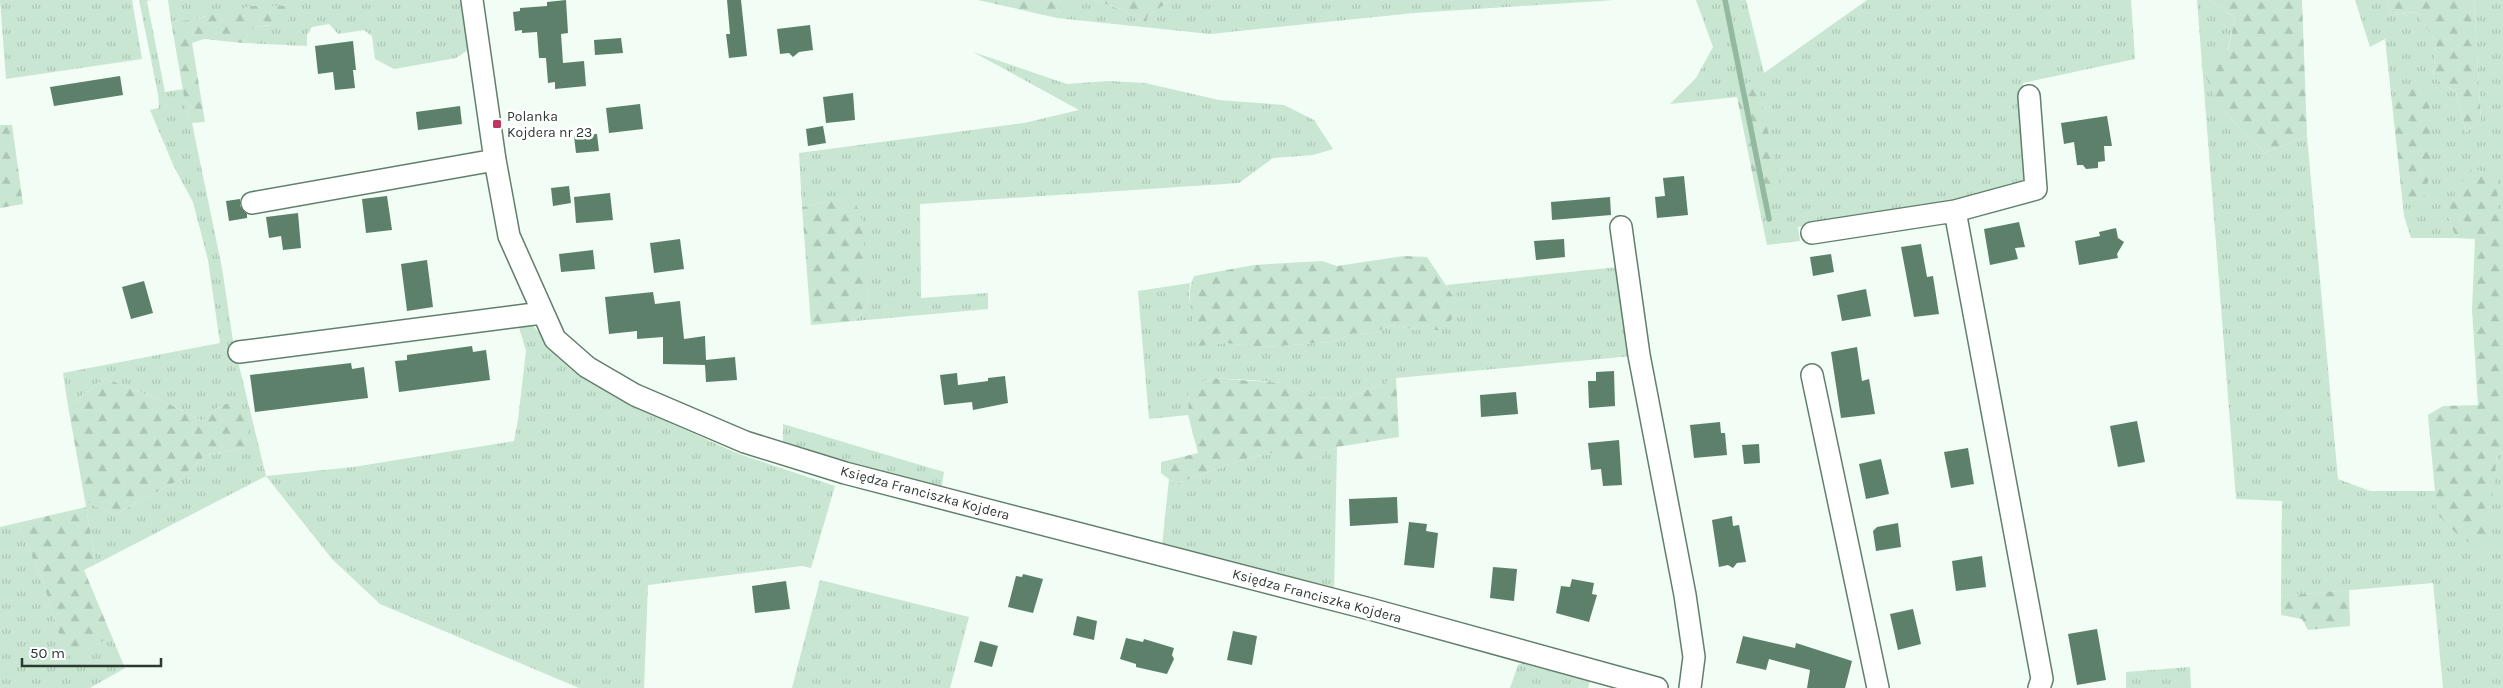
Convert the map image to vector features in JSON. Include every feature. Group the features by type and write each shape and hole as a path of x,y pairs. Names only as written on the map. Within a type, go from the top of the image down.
{"street":[{"name":"Księdza Franciszka Kojdera","path":"472,0 495,160 509,236 555,339 588,367 635,395 745,442 845,473 1370,609 1657,688"},
{"path":"1812,233 1956,211 2036,189 2030,96"},
{"path":"252,203 495,160"},
{"path":"1956,211 2042,679 2039,688"},
{"path":"1621,227 1639,355 1685,595 1694,657 1690,688"},
{"path":"239,352 542,313"},
{"path":"1812,376 1878,688"}],"green space":[{"path":"0,0 132,0 142,59 6,79"},
{"path":"139,0 151,0 147,1 165,92 184,89 187,114 192,123 222,268 233,341 266,476 96,564 85,501 114,515 179,480 206,455 245,448 219,406 202,421 169,404 105,378 68,406 63,373 220,343 208,260 193,202 174,167 150,110 159,108 158,94"},
{"path":"168,0 464,0 471,48 456,58 394,69 375,59 372,36 364,30 338,34 329,24 312,27 307,35 307,46 243,43 253,28 270,25 284,6 250,6 235,13 200,17 189,22 171,21"},
{"path":"978,0 1061,0 1057,18"},
{"path":"1061,0 1094,0 1126,11 1145,25 1148,16 1171,0 1615,0 1414,13 1210,34 1057,18"},
{"path":"1094,0 1171,0 1148,16 1145,26 1126,11"},
{"path":"1696,0 1746,0 1764,73 1867,0 2131,0 2135,59 2023,83 2030,179 1955,203 1798,227 1800,241 1767,245 1757,197 1780,186 1749,82 1737,97 1670,104 1696,78 1713,47"},
{"path":"2197,0 2209,0 2235,18 2216,100 2242,131 2265,153 2307,136 2338,479 2370,491 2435,491 2438,514 2491,496 2497,456 2503,452 2503,688 2443,688 2433,583 2281,596 2282,501 2236,499"},
{"path":"2209,0 2302,0 2307,136 2265,153 2242,131 2216,100 2201,65 2228,50 2235,18"},
{"path":"2355,0 2386,0 2392,15 2416,12 2436,42 2433,77 2456,92 2466,132 2481,121 2474,0 2503,0 2503,217 2447,214 2456,238 2411,238 2404,216 2402,197 2412,203 2404,90 2392,103 2385,39 2370,47"},
{"path":"2386,0 2474,0 2481,121 2466,132 2456,92 2433,77 2436,42 2416,12 2392,15"},
{"path":"250,6 284,6 293,13 288,21 253,28 243,43 204,39 192,43 205,122 192,123 187,114 171,21 189,20"},
{"path":"973,52 1067,84 1109,81 1145,83 1219,100 1284,105 1314,120 1333,149 1313,155 1273,158 1239,183 920,204 921,298 988,293 988,309 855,321 868,303 866,274 831,201 802,207 799,153 1024,123 1079,110"},
{"path":"1749,82 1753,82 1758,86 1780,186 1757,197 1737,97"},
{"path":"2425,87 2432,140 2430,167 2426,194 2412,204 2402,197 2392,103 2403,90"},
{"path":"0,125 12,125 23,204 0,208"},
{"path":"2472,168 2497,176 2498,215 2503,217 2503,452 2497,456 2486,549 2462,539 2437,514 2428,415 2443,406 2478,405 2472,310 2475,239 2456,238 2447,214 2457,189"},
{"path":"854,199 863,223 868,303 855,321 811,325 802,207 831,201"},
{"path":"1404,256 1427,257 1455,299 1452,319 1440,330 1418,330 1391,325 1371,334 1354,333 1331,342 1266,347 1223,343 1199,346 1190,302 1191,284 1194,276 1254,265 1322,261 1337,266"},
{"path":"1618,267 1632,356 1396,378 1345,399 1317,397 1282,383 1211,378 1189,387 1188,415 1149,419 1138,291 1190,283 1189,297 1199,345 1223,343 1266,347 1331,342 1354,333 1371,334 1391,325 1418,330 1455,299 1446,285"},
{"path":"532,325 587,381 672,424 739,454 835,486 811,568 802,566 648,585 644,688 579,688 380,604 332,559 266,476 353,467 514,441 526,351 519,327"},
{"path":"105,378 169,404 202,421 219,406 238,401 248,431 245,448 206,455 179,480 114,515 85,501 68,406"},
{"path":"1211,378 1282,383 1317,397 1345,399 1396,378 1399,437 1337,447 1314,460 1291,466 1277,452 1245,459 1175,484 1161,473 1161,462 1198,453 1188,415 1189,386"},
{"path":"783,424 944,472 941,491 783,448"},
{"path":"1337,447 1334,593 1162,546 1169,479 1175,484 1245,459 1277,452 1314,460"},
{"path":"86,507 96,564 84,570 112,637 66,657 42,579 17,523"},
{"path":"17,523 42,579 66,656 112,637 125,668 90,688 0,688 0,527"},
{"path":"820,580 969,617 950,688 792,688"},
{"path":"2349,590 2350,626 2308,630 2302,619 2281,615 2281,596"},
{"path":"1527,661 1591,678 1588,688 1510,688 1518,665"},
{"path":"2190,667 2191,688 2126,688 2126,672"}],"building":[{"path":"566,0 568,33 561,34 563,63 584,61 586,86 555,89 555,82 548,83 546,58 539,58 537,32 522,33 522,30 515,31 513,12 520,11 520,8 547,6 547,2"},
{"path":"727,0 741,0 747,56 729,58 726,34 730,34"},
{"path":"810,25 813,50 799,52 793,57 789,53 780,54 777,29"},
{"path":"621,38 623,53 595,55 594,40"},
{"path":"353,41 356,70 353,70 355,88 335,90 333,72 318,74 315,46"},
{"path":"120,76 123,95 54,106 50,87"},
{"path":"853,93 855,120 826,123 823,97"},
{"path":"640,104 643,129 609,133 606,108"},
{"path":"460,106 462,124 418,130 416,112"},
{"path":"2107,116 2112,146 2104,146 2105,161 2098,162 2098,168 2086,169 2083,165 2077,165 2074,142 2064,144 2061,123"},
{"path":"823,126 826,143 808,146 806,129"},
{"path":"597,134 599,151 576,153 574,136"},
{"path":"1684,176 1688,215 1657,218 1655,197 1665,196 1663,178"},
{"path":"569,186 571,203 553,206 551,188"},
{"path":"610,193 613,220 576,223 574,197"},
{"path":"387,196 392,230 366,233 362,199"},
{"path":"1610,197 1611,215 1552,220 1551,202"},
{"path":"240,199 240,206 247,214 247,218 229,221 226,201"},
{"path":"298,213 301,248 283,250 281,236 269,238 266,217"},
{"path":"2019,222 2025,247 2015,248 2018,259 1990,265 1984,229"},
{"path":"2116,228 2118,238 2124,242 2117,254 2118,258 2079,265 2075,241 2100,236 2099,232"},
{"path":"680,239 684,269 654,273 650,243"},
{"path":"1564,239 1565,257 1536,260 1534,241"},
{"path":"1921,244 1927,277 1933,276 1939,314 1914,317 1901,247"},
{"path":"593,250 595,269 561,272 559,254"},
{"path":"1831,254 1834,272 1813,276 1810,257"},
{"path":"427,260 433,307 407,311 401,264"},
{"path":"144,281 153,313 131,319 122,287"},
{"path":"1866,289 1871,316 1842,321 1837,295"},
{"path":"653,292 655,304 680,301 684,339 705,336 706,360 735,357 737,380 706,382 705,365 663,364 663,337 637,339 637,331 609,334 605,297"},
{"path":"472,346 473,352 486,350 490,380 399,392 395,361 407,360 407,355"},
{"path":"1857,347 1862,381 1869,379 1875,414 1841,418 1831,352"},
{"path":"351,363 352,369 364,367 368,398 255,412 250,375"},
{"path":"1614,371 1615,406 1589,408 1588,381 1596,381 1596,372"},
{"path":"957,373 958,385 988,381 988,378 1005,376 1008,403 973,410 972,402 944,405 940,375"},
{"path":"1516,392 1518,414 1481,417 1480,395"},
{"path":"2137,421 2145,462 2118,467 2110,426"},
{"path":"1720,422 1721,433 1725,433 1727,455 1694,458 1690,425"},
{"path":"1619,440 1622,485 1603,486 1601,469 1591,470 1588,443"},
{"path":"1759,444 1760,463 1744,464 1742,445"},
{"path":"1968,448 1974,484 1951,488 1944,452"},
{"path":"1881,459 1889,494 1866,499 1859,464"},
{"path":"1397,497 1398,523 1350,526 1349,499"},
{"path":"1732,516 1733,526 1739,525 1746,562 1737,563 1733,568 1728,565 1719,567 1712,520"},
{"path":"1409,522 1427,524 1426,531 1438,533 1434,568 1404,565"},
{"path":"1898,523 1901,547 1876,551 1873,531 1877,527"},
{"path":"1982,556 1986,587 1956,591 1952,561"},
{"path":"1493,567 1517,569 1514,601 1490,598"},
{"path":"1023,574 1043,579 1033,613 1008,607 1016,576 1022,577"},
{"path":"1572,579 1594,583 1592,594 1597,595 1589,622 1556,613 1561,586 1570,587"},
{"path":"786,581 790,609 755,613 752,586"},
{"path":"1913,609 1921,644 1898,650 1890,614"},
{"path":"1077,616 1097,621 1094,640 1073,635"},
{"path":"2097,629 2106,680 2077,685 2068,634"},
{"path":"1233,631 1257,636 1252,665 1227,660"},
{"path":"1743,636 1795,648 1796,643 1852,661 1845,688 1807,688 1810,670 1769,659 1766,670 1736,663"},
{"path":"1126,638 1143,642 1144,639 1174,648 1172,655 1174,659 1167,674 1136,667 1136,664 1120,659"},
{"path":"980,641 998,646 992,667 974,662"}],"waterway":[{"path":"1725,0 1769,219"}],"place":[{"name":"Polanka Kojdera nr 23","path":"497,124"}]}
